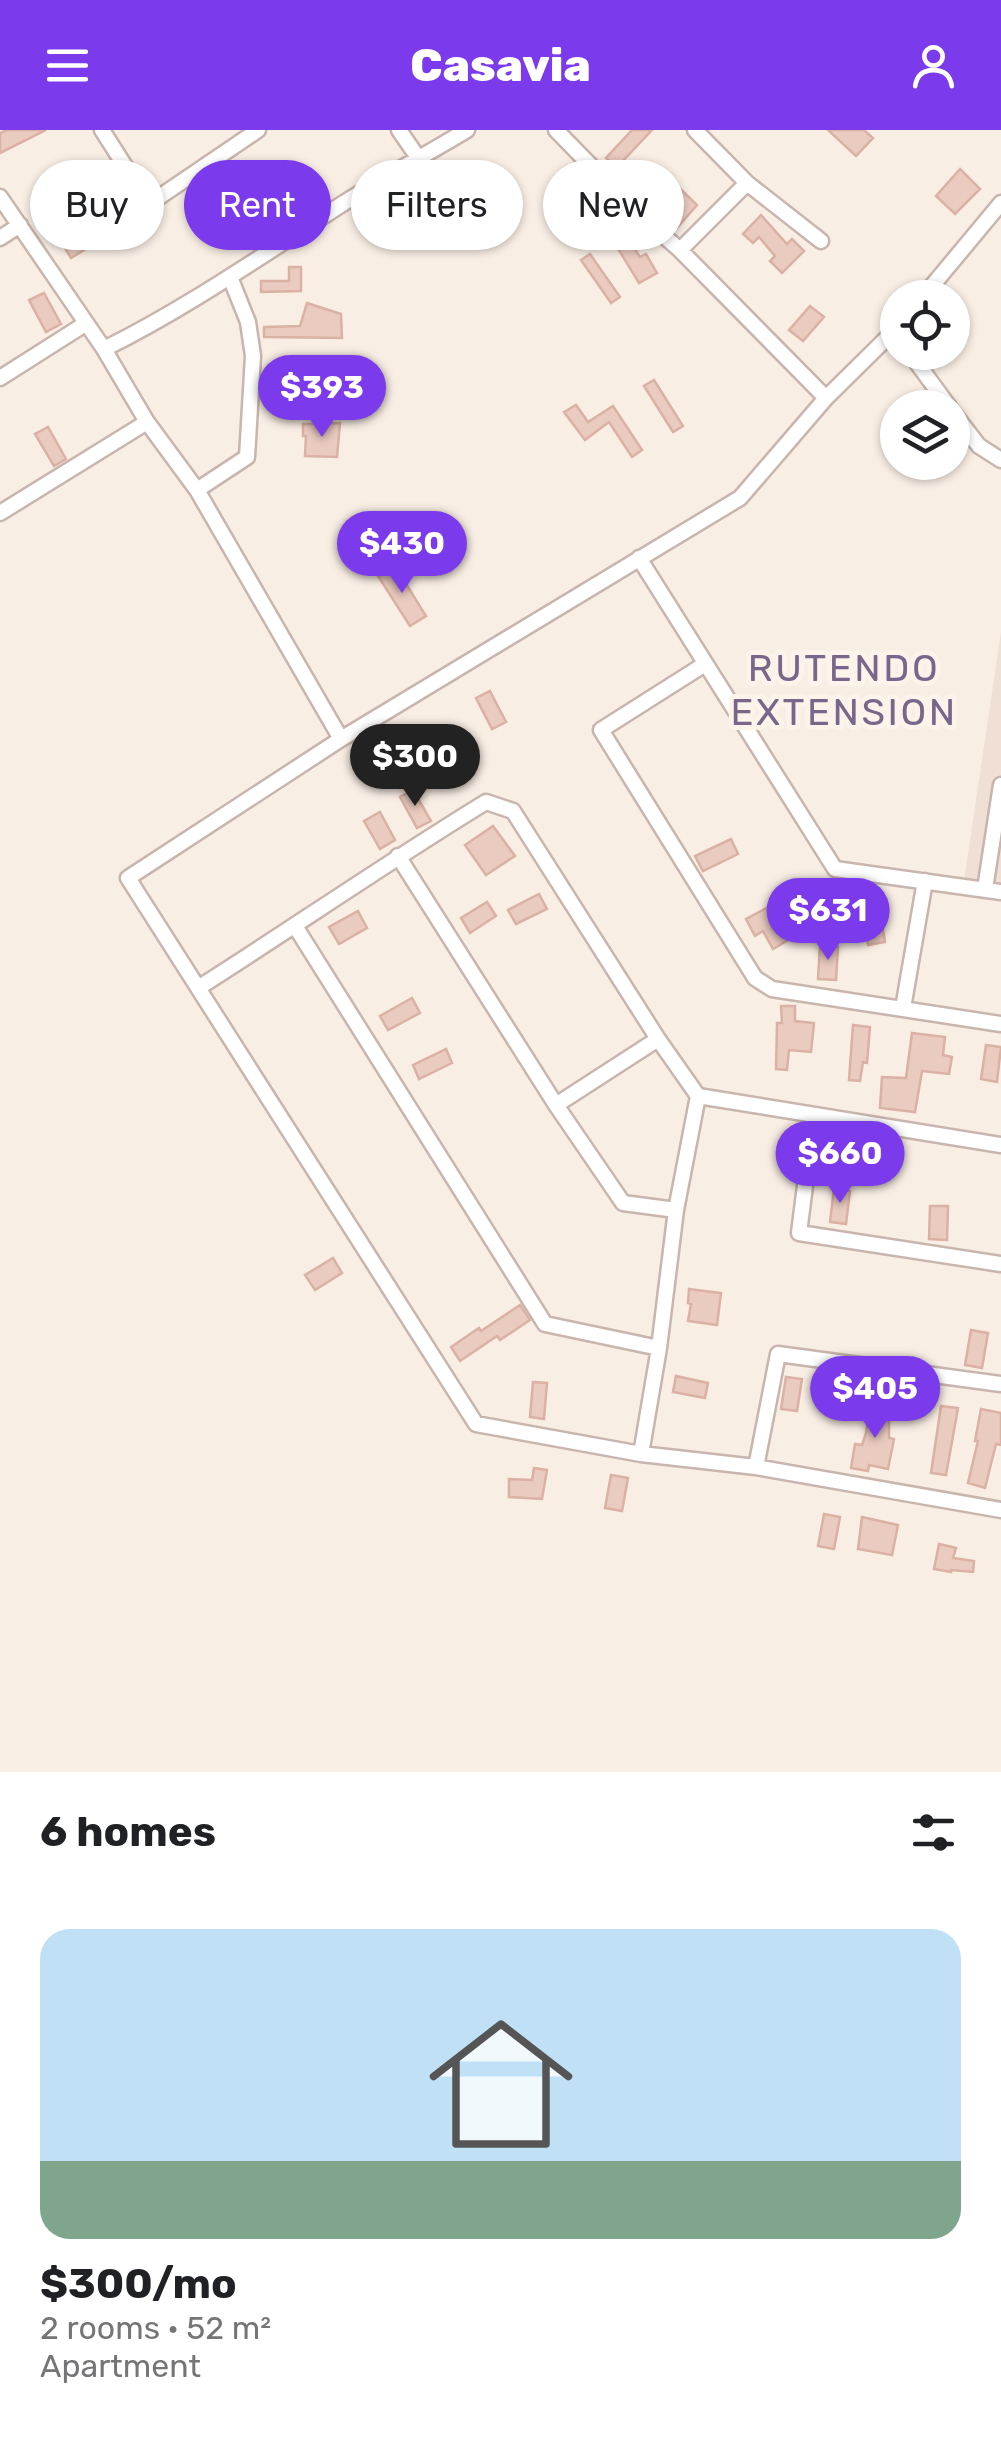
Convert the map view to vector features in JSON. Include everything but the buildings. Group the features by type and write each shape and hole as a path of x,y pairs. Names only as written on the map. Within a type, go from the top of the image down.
{"street":[{"path":"102,130 149,204 258,130"},
{"path":"400,130 419,159"},
{"path":"104,350 467,130"},
{"path":"556,130 585,160"},
{"path":"695,130 747,183 821,241"},
{"path":"684,246 747,183"},
{"path":"0,197 197,490 342,738"},
{"path":"937,280 1001,203"},
{"path":"0,238 20,225"},
{"path":"680,250 826,398"},
{"path":"197,490 247,457 253,356 248,322 230,277"},
{"path":"0,378 85,324"},
{"path":"880,347 826,398 740,498 342,738 128,878 476,1424 1001,1510"},
{"path":"0,513 148,422"},
{"path":"970,434 979,446 1001,460"},
{"path":"639,558 836,870 1001,892"},
{"path":"705,664 601,730 755,978 772,989 1001,1024"},
{"path":"985,889 1001,785"},
{"path":"198,988 486,802 513,810 658,1040 698,1096 1001,1145"},
{"path":"398,856 556,1106 623,1203 676,1210"},
{"path":"903,1008 925,880"},
{"path":"295,926 545,1324 659,1348"},
{"path":"556,1106 658,1040"},
{"path":"641,1454 676,1210 698,1096"},
{"path":"814,1115 798,1234 1001,1264"},
{"path":"756,1467 778,1354 1001,1384"}],"shaded area":[{"path":"1001,632 1001,900 962,894"}],"district":[{"name":"RUTENDO EXTENSION","path":"844,690"}]}
